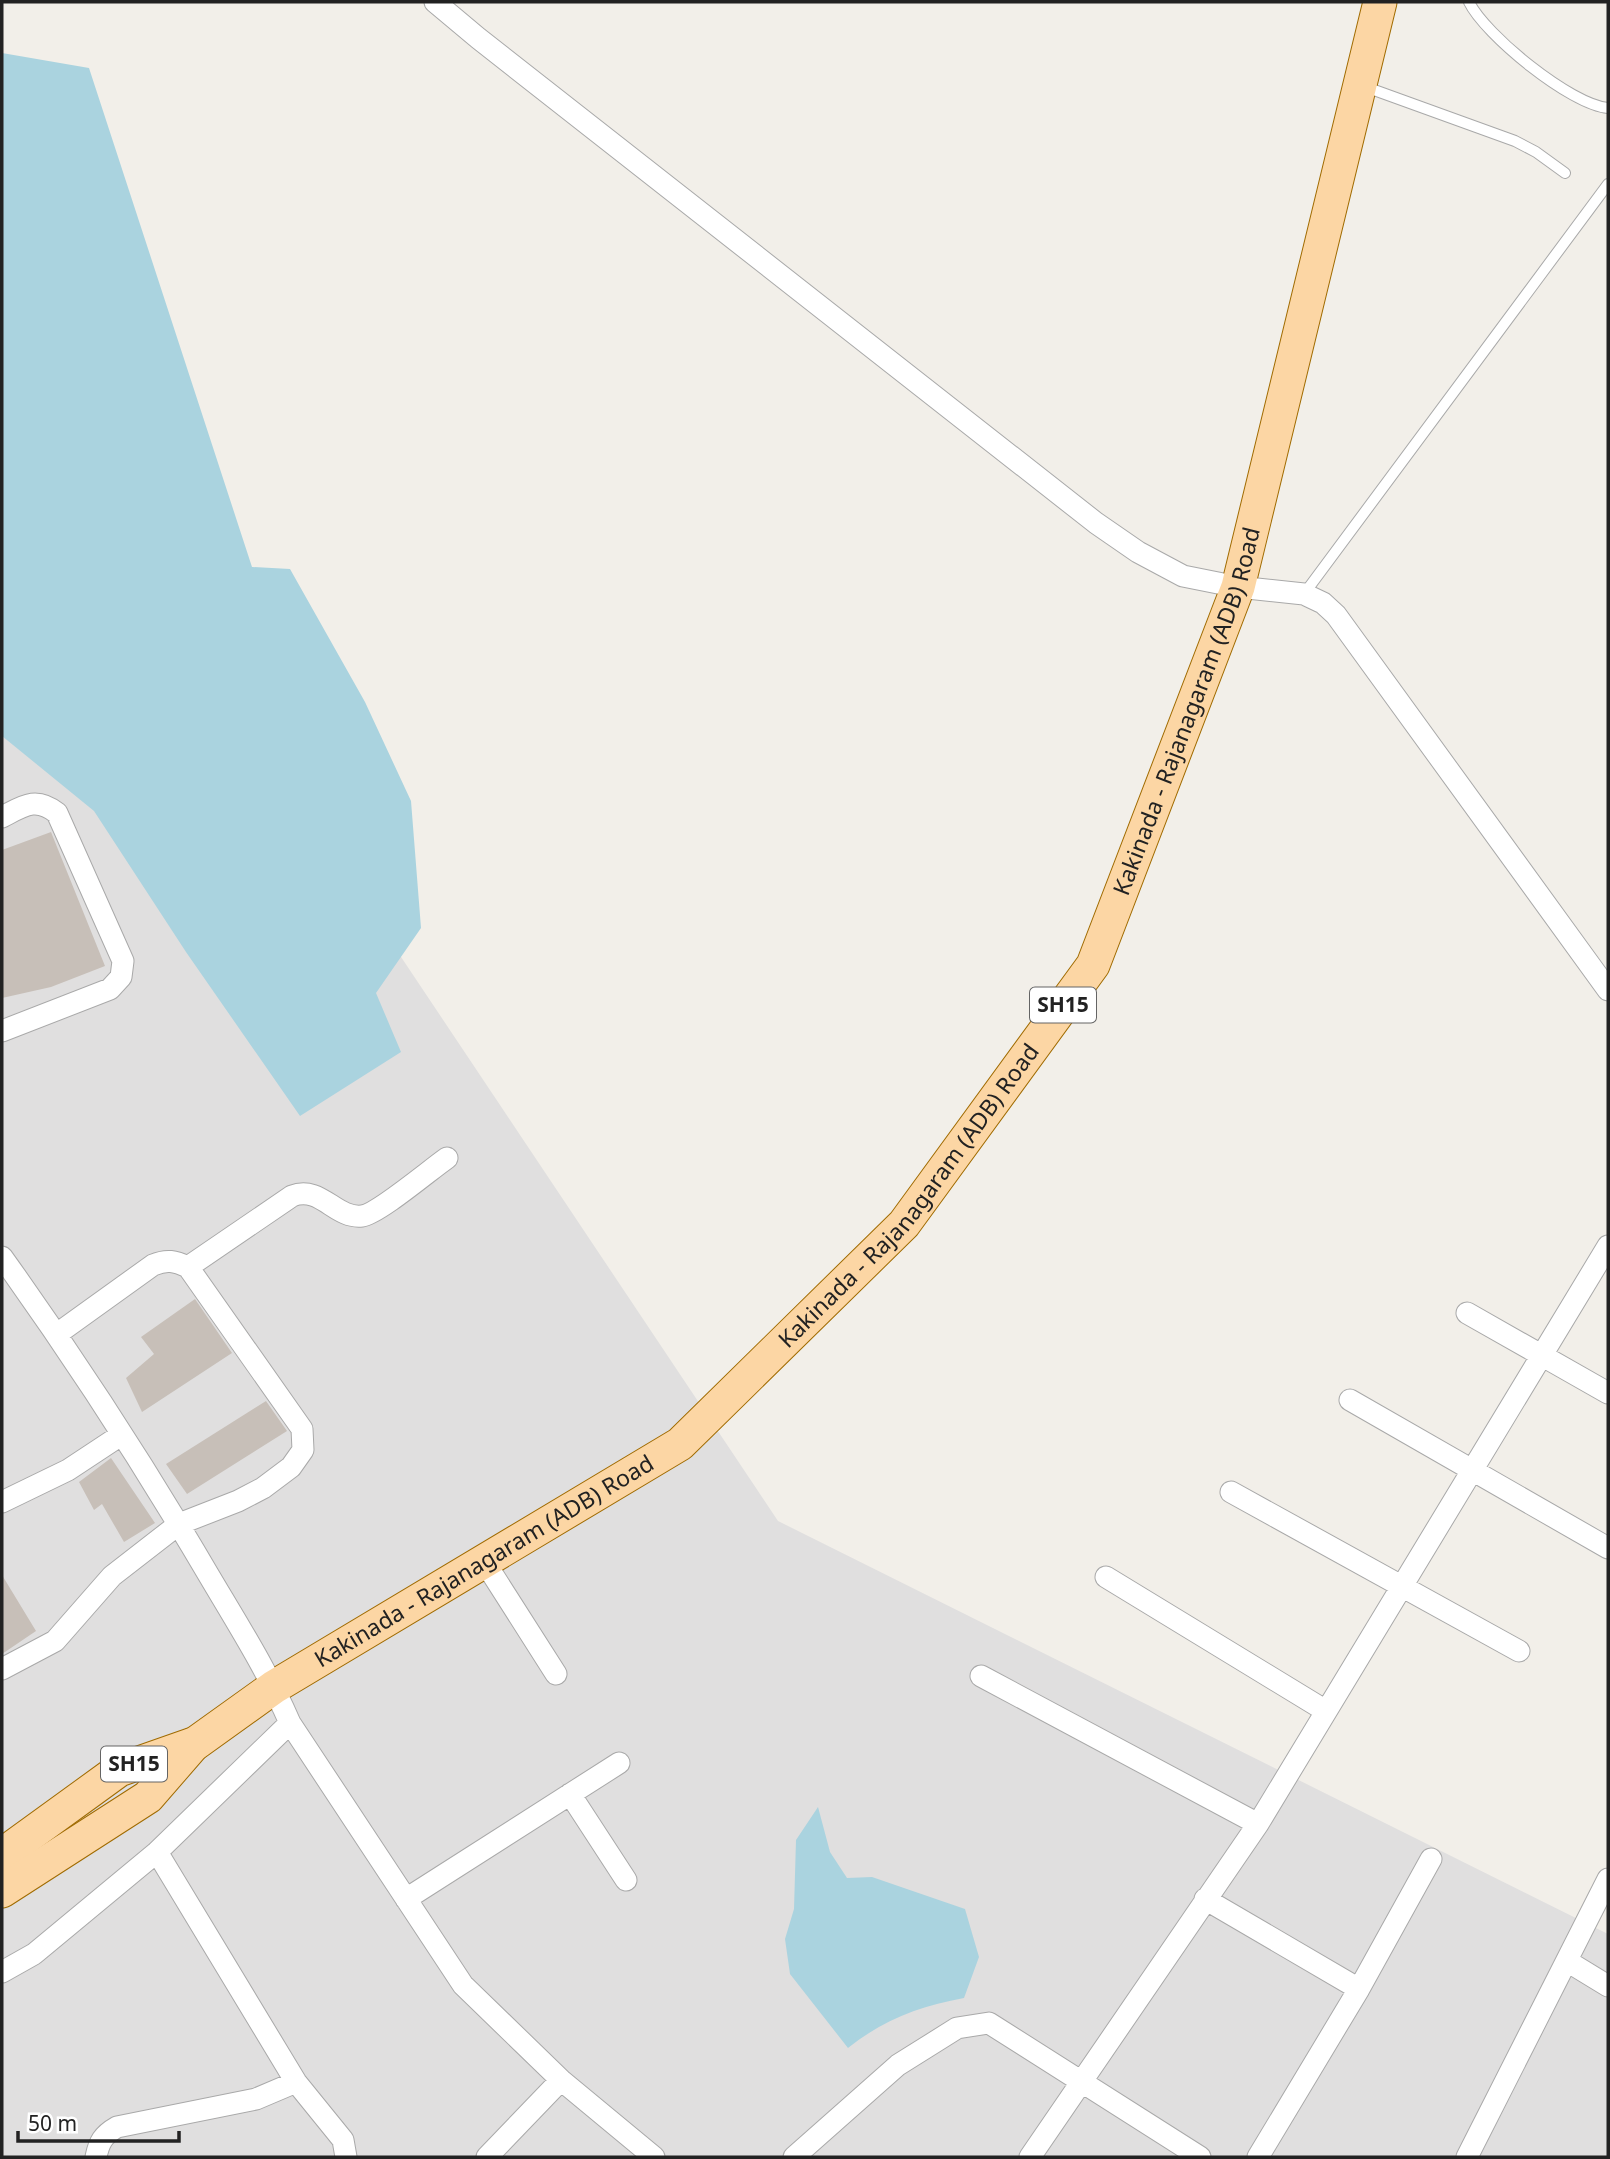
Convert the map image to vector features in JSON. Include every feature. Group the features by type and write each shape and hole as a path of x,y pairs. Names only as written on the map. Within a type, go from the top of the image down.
{"main road":[{"name":"Kakinada - Rajanagaram (ADB) Road","path":"2,1855 119,1770 195,1742 274,1687 680,1444 904,1224 1093,965 1238,587 1380,2"},
{"name":"SH15","path":"2,1891 148,1797 195,1742"}],"street":[{"path":"435,2 1096,523 1138,552 1183,576 1238,587 1304,594 1323,603 1336,615 1608,990"},
{"path":"2,817 30,803 47,804 57,813 124,961 121,977 110,989 2,1031"},
{"path":"188,1266 292,1196 303,1192 314,1195 344,1213 362,1216 377,1209 447,1158"},
{"path":"1030,2157 1258,1824 1608,1246"},
{"path":"2,1257 57,1334 179,1524 274,1687 290,1723 463,1985 561,2080 654,2157"},
{"path":"2,1670 55,1641 112,1576 179,1524 238,1501 263,1488 291,1467 303,1450 302,1429 188,1266 164,1260 153,1265 57,1334"},
{"path":"1467,1313 1608,1393"},
{"path":"1350,1401 1608,1548"},
{"path":"2,1502 68,1469 121,1435"},
{"path":"1231,1492 1519,1651"},
{"path":"484,1562 556,1674"},
{"path":"1107,1577 1326,1711"},
{"path":"981,1676 1258,1824"},
{"path":"2,1972 34,1954 157,1852 290,1723"},
{"path":"406,1899 619,1763"},
{"path":"570,1794 626,1880"},
{"path":"157,1852 296,2082 343,2140 346,2157"},
{"path":"1258,2157 1359,1989 1431,1859"},
{"path":"1467,2157 1608,1879"},
{"path":"1205,1899 1359,1989"},
{"path":"1567,1961 1608,1986"},
{"path":"794,2157 898,2065 957,2028 989,2023 1200,2157"},
{"path":"487,2157 561,2080"},
{"path":"96,2157 105,2134 117,2127 256,2099 296,2082"}],"lane":[{"path":"1469,2 1489,31 1569,95 1599,108 1608,108"},
{"path":"1360,85 1515,141 1565,173"},
{"path":"1304,594 1608,184"}],"shaded area":[{"path":"2,671 238,713 778,1521 1608,1934 1608,2157 2,2157"}],"water":[{"path":"2,53 89,68 252,567 290,569 365,702 411,801 421,928 376,993 401,1052 300,1116 186,952 94,811 2,736"},
{"path":"818,1807 830,1852 847,1878 872,1877 965,1909 979,1957 964,1998 903,2015 848,2048 790,1974 785,1939 794,1909 796,1840"}],"building":[{"path":"51,832 105,966 51,987 2,998 2,850"},
{"path":"195,1299 232,1353 142,1412 126,1378 154,1354 141,1337"},
{"path":"266,1401 287,1431 187,1494 166,1464"},
{"path":"111,1458 155,1523 124,1542 102,1504 94,1510 79,1482"},
{"path":"2,1575 36,1631 2,1654"}]}
